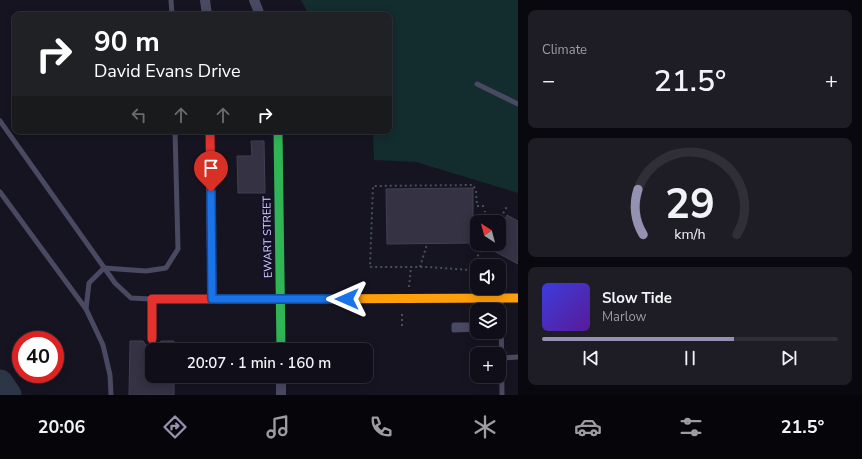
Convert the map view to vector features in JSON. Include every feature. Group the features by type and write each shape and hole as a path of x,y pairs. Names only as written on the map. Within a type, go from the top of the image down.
{"street":[{"path":"205,0 207,12"},
{"path":"254,0 259,12"},
{"path":"210,134 212,299"},
{"name":"EWART STREET","path":"278,134 281,343"},
{"path":"152,339 152,299 518,298"},
{"path":"281,383 281,395"}],"lane":[{"path":"171,0 172,12"},
{"path":"476,84 518,104"},
{"path":"0,121 119,288 131,298 152,299"},
{"path":"86,309 89,283 104,268 146,270 166,268 178,249 174,134"},
{"path":"0,192 86,309 103,345 110,375 111,395"},
{"path":"501,299 501,303"},
{"path":"470,326 454,327 470,329"},
{"path":"506,358 518,357"},
{"path":"502,383 502,395"}],"path":[{"path":"480,251 469,270 420,267 370,267 373,186 473,185 476,191 477,206 484,206"},
{"path":"502,215 508,205"},
{"path":"420,267 427,244"}],"green space":[{"path":"301,0 518,0 518,193 416,162 374,160 373,134 392,134 392,12 307,12"}],"building":[{"path":"251,141 264,141 265,193 238,193 237,156 252,156"},
{"path":"473,188 473,215 470,215 470,243 387,244 386,189"},
{"path":"507,215 518,221 518,264 494,251 506,251"},
{"path":"130,341 143,341 145,344 145,383 174,383 174,395 129,395"},
{"path":"161,341 174,341 174,343 160,343"}],"taxiway":[{"path":"0,383 8,395"}],"traffic: fast":[{"path":"278,134 281,343"}],"traffic: slow":[{"path":"300,299 518,298"}],"traffic: jam":[{"path":"210,134 212,299"},
{"path":"152,339 152,299 300,299"}],"route":[{"path":"211,192 212,299 347,299"}]}
